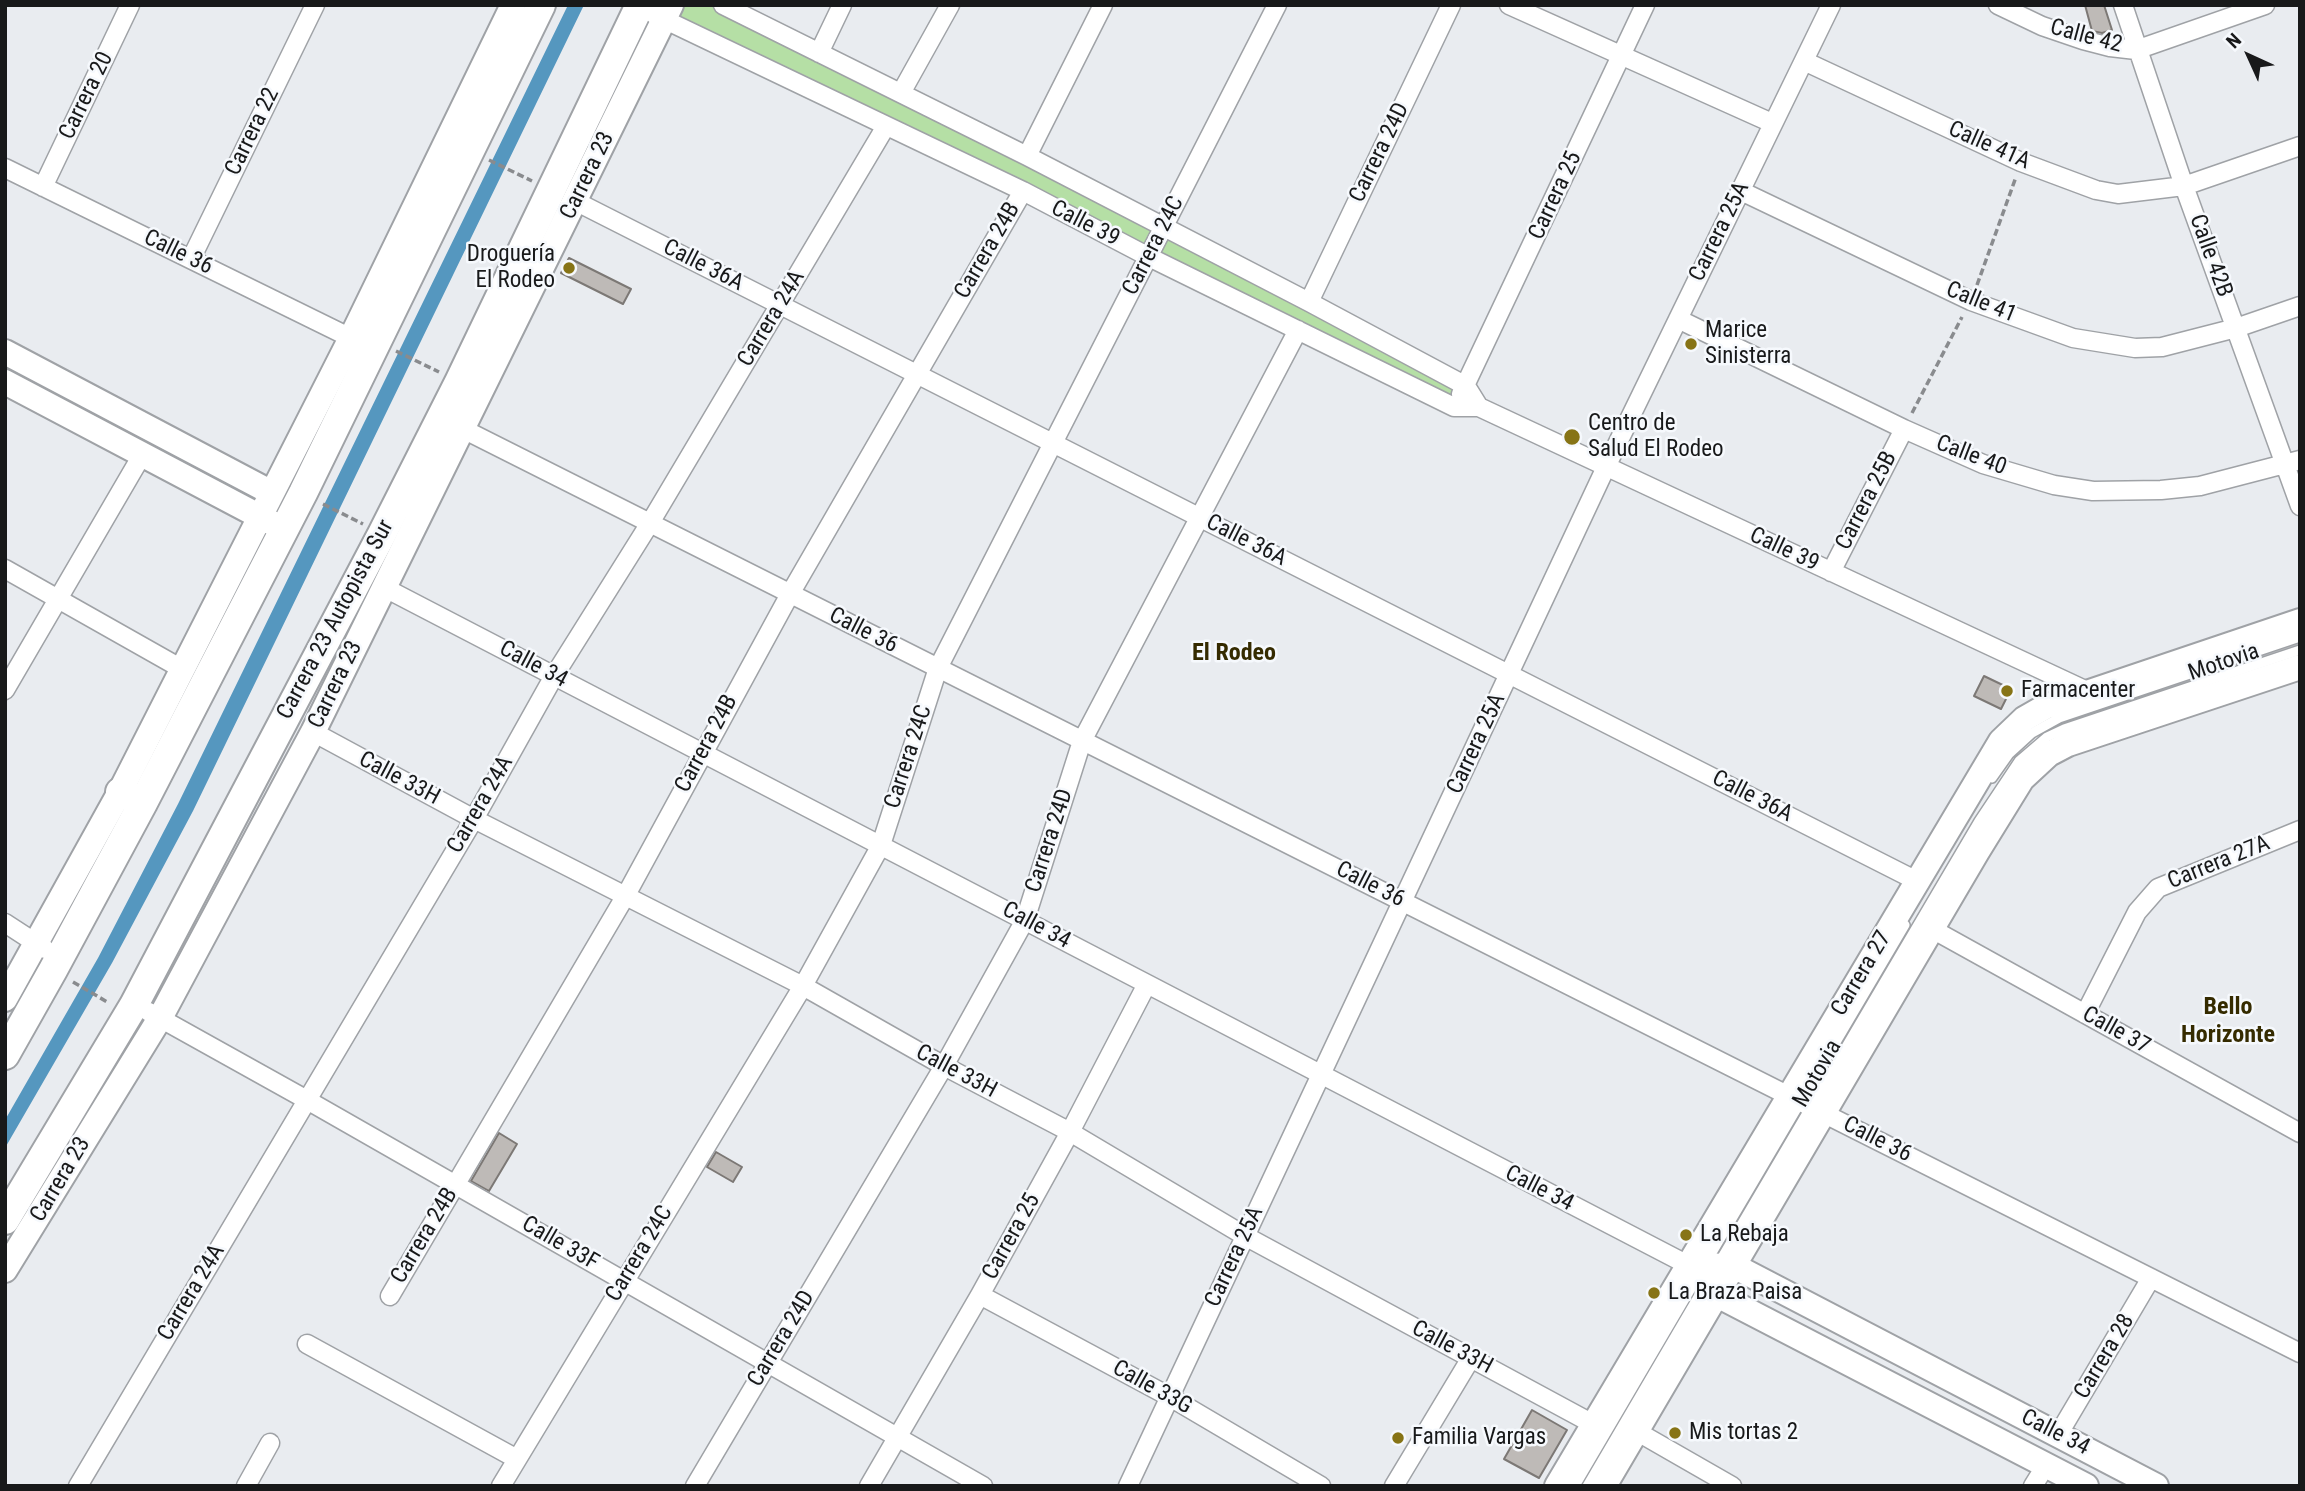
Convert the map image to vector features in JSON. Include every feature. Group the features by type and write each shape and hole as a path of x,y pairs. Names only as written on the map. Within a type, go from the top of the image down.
{"main road":[{"path":"5,1055 55,961 132,797 272,523 378,343 541,5"},
{"name":"Carrera 23 Autopista Sur","path":"5,1220 382,534 452,424 639,6"}],"street":[{"name":"Carrera 20","path":"43,187 130,5"},
{"name":"Carrera 22","path":"191,259 315,5"},
{"path":"132,797 182,668 272,523 272,493 351,338 513,5"},
{"name":"Calle 39","path":"723,5 1164,226 1466,386"},
{"path":"819,53 842,5"},
{"path":"901,93 950,5"},
{"path":"1027,156 1103,5"},
{"name":"Carrera 24C","path":"501,1486 803,986 881,845 938,668 1276,5"},
{"name":"Carrera 24D","path":"1309,302 1451,5"},
{"path":"1509,5 1772,123"},
{"name":"Carrera 25","path":"1466,386 1645,5"},
{"name":"Carrera 25A","path":"1128,1486 1606,467 1831,5"},
{"name":"Calle 42","path":"1998,5 2042,26 2083,40 2136,50"},
{"name":"Calle 42B","path":"2123,5 2136,50 2236,328 2293,463 2300,506"},
{"path":"2136,50 2265,5"},
{"name":"Calle 39","path":"639,6 668,12 886,126 1023,191 1149,257 1454,407 1479,407 2090,692"},
{"name":"Carrera 23","path":"5,1270 160,1018 313,732 384,588 452,424 575,201 668,12"},
{"name":"Calle 41A","path":"1804,61 2021,162 2096,190 2118,194 2184,186 2300,146"},
{"name":"Carrera 24A","path":"78,1486 474,819 554,676 650,523 886,126"},
{"name":"Calle 36","path":"5,168 351,338"},
{"name":"Carrera 24B","path":"390,1296 626,895 790,594 1023,191"},
{"name":"Calle 41","path":"1741,191 1971,301 2073,338 2135,348 2162,347 2236,328 2300,306"},
{"name":"Calle 36A","path":"575,201 1917,881"},
{"name":"Calle 40","path":"1678,319 1904,429 1983,464 2054,485 2093,491 2161,490 2200,486 2293,463"},
{"name":"Carrera 24D","path":"695,1486 944,1066 1025,920 1082,741 1298,330"},
{"path":"5,352 272,493"},
{"path":"5,383 272,523"},
{"path":"1454,407 1466,386 1479,407"},
{"name":"Calle 36","path":"452,424 2300,1353"},
{"name":"Carrera 25B","path":"1830,572 1904,429"},
{"path":"5,690 142,455"},
{"path":"5,569 182,668"},
{"name":"Calle 34","path":"384,588 1709,1274 2058,1435 2156,1486"},
{"name":"Carrera 27","path":"1557,1486 1593,1424 1709,1274 1806,1105 1917,881 1992,755 2009,732 2039,710 2300,621"},
{"name":"Carrera 27","path":"1605,1486 1636,1431 1709,1274 1806,1105 1932,929 2012,793 2035,765 2068,744 2300,667"},
{"name":"Calle 33H","path":"313,732 474,819 803,986 944,1066 1070,1132 1245,1236 1593,1424"},
{"name":"Carrera 27A","path":"2085,1014 2137,912 2158,888 2300,830"},
{"path":"5,923 55,961 5,999"},
{"name":"Calle 37","path":"1932,929 2300,1133"},
{"name":"Carrera 25","path":"869,1486 980,1295 1147,985"},
{"name":"Calle 33F","path":"124,1005 160,1018 307,1100 983,1486"},
{"name":"Calle 34","path":"1709,1274 2039,1475 2085,1486"},
{"name":"Carrera 28","path":"2058,1435 2151,1278"},
{"name":"Calle 33G","path":"980,1295 1170,1397 1321,1486"},
{"path":"307,1344 517,1459"},
{"path":"1394,1486 1471,1358"},
{"path":"1636,1431 1732,1486"},
{"path":"246,1486 270,1443"}],"lane":[{"name":"Motovia","path":"1990,781 2009,754 2032,733 2059,718 2300,637"},
{"name":"Motovia","path":"1806,1105 1993,799 2019,761 2032,748 2064,729 2300,650"},
{"name":"Motovia","path":"1806,1105 1913,912"},
{"path":"1575,1486 1709,1274"},
{"path":"1587,1486 1709,1274"}],"path":[{"path":"488,160 512,171"},
{"path":"394,350 424,365"},
{"path":"312,498 374,530"},
{"path":"55,961 124,1005"}],"green space":[{"path":"671,5 723,5 1466,386 1454,407 665,19"}],"water":[{"path":"568,5 584,5 193,811 112,963 5,1148 5,1120 98,958 178,804"}],"building":[{"path":"2085,5 2104,5 2112,30 2102,33 2092,31"},
{"path":"569,258 631,289 623,304 561,273"},
{"path":"1984,676 2011,689 2001,709 1974,696"},
{"path":"499,1133 517,1144 489,1191 471,1181"},
{"path":"716,1152 742,1167 733,1182 707,1167"},
{"path":"1532,1410 1567,1430 1539,1478 1504,1459"}],"place":[{"name":"Droguería El Rodeo","path":"569,268"},
{"name":"Marice Sinisterra","path":"1691,344"},
{"name":"Centro de Salud El Rodeo","path":"1572,437"},
{"name":"Farmacenter","path":"2007,691"},
{"name":"La Rebaja","path":"1686,1235"},
{"name":"La Braza Paisa","path":"1654,1293"},
{"name":"Mis tortas 2","path":"1675,1433"},
{"name":"Familia Vargas","path":"1398,1438"}],"district":[{"name":"El Rodeo","path":"1234,654"},
{"name":"Bello Horizonte","path":"2228,1022"}]}
